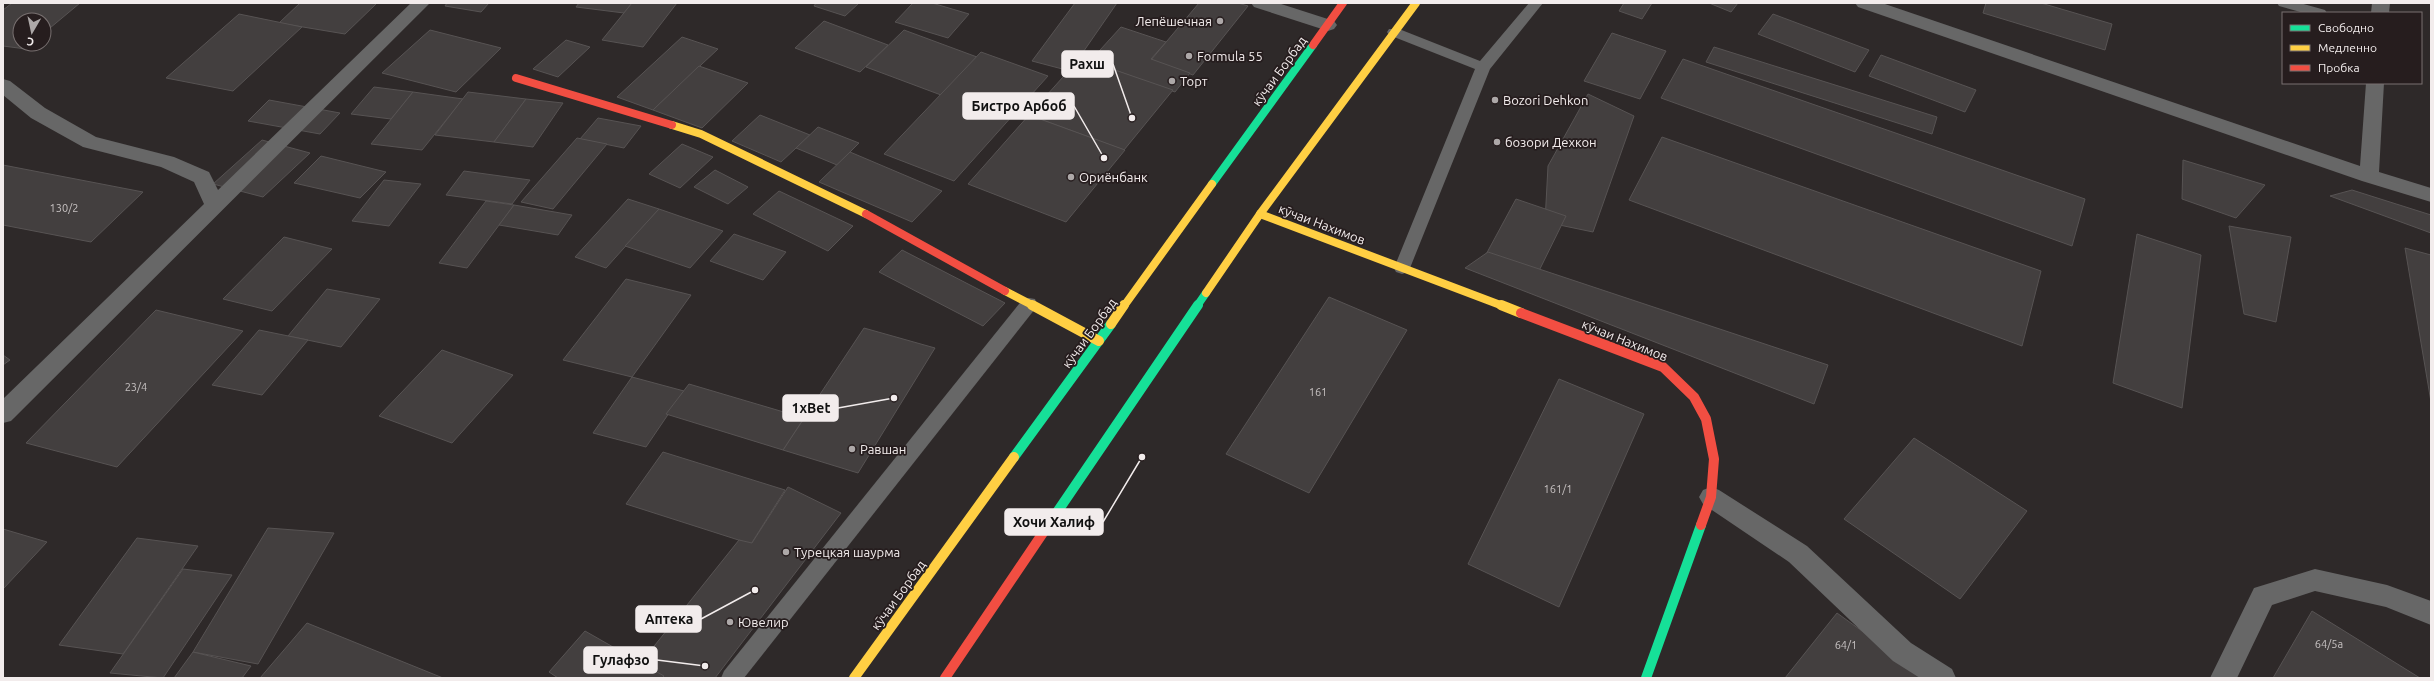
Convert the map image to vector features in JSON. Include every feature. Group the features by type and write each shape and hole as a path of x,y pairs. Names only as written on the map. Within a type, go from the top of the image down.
{"main road":[{"name":"кӯчаи Борбад","path":"854,678 1343,3"},
{"path":"945,678 1260,214 1416,3"},
{"path":"516,78 701,134 892,227 1029,304 1099,341"},
{"name":"кӯчаи Нахимов","path":"1260,214 1663,367 1694,397 1711,432 1715,478 1711,497 1646,678"}],"street":[{"path":"3,414 421,3"},
{"path":"1260,3 1328,25"},
{"path":"1864,3 2369,176 2431,195"},
{"path":"2369,176 2375,84"},
{"path":"3,85 38,113 90,142 167,162 202,177 215,205"},
{"path":"1711,497 1798,554 1902,652 1943,678"},
{"path":"2223,678 2263,596 2315,580 2387,596 2431,613"}],"lane":[{"path":"1402,268 1483,67 1536,3"},
{"path":"2284,3 2316,12"},
{"path":"1394,32 1483,67"},
{"path":"731,678 1029,304"}],"building":[{"path":"12,3 80,3 52,26 52,12 12,12 12,47 3,46 3,10"},
{"path":"300,3 377,3 345,34 279,23"},
{"path":"447,3 489,3 481,12 445,6"},
{"path":"579,3 632,3 624,13 576,7"},
{"path":"632,3 677,3 643,47 602,40"},
{"path":"816,3 859,3 845,16 814,6"},
{"path":"913,3 932,3 969,14 948,38 895,22"},
{"path":"1075,3 1117,3 1070,71 1032,61"},
{"path":"1199,3 1238,3 1248,6 1193,75 1151,60"},
{"path":"1624,3 1652,3 1642,19 1619,11"},
{"path":"1709,3 1738,3 1731,12"},
{"path":"1986,3 2041,3 2112,24 2105,50 1983,13"},
{"path":"239,14 302,27 233,91 166,78"},
{"path":"1773,14 1869,50 1855,72 1758,34"},
{"path":"824,21 888,45 860,72 795,48"},
{"path":"1121,27 1166,42 1151,59 1190,73 1175,92 1090,61"},
{"path":"430,30 501,48 456,92 382,73"},
{"path":"904,30 977,57 941,95 866,67"},
{"path":"1612,33 1666,51 1640,99 1584,81"},
{"path":"682,37 718,49 653,110 617,97"},
{"path":"566,40 590,47 558,77 533,69"},
{"path":"1714,47 1937,117 1932,134 1706,62"},
{"path":"981,52 1048,76 954,181 884,154"},
{"path":"1881,55 1976,90 1965,112 1869,76"},
{"path":"1080,58 1173,90 1124,150 1029,115"},
{"path":"1683,59 2085,199 2072,246 1661,98"},
{"path":"699,66 748,83 702,128 653,110"},
{"path":"374,87 413,92 391,119 351,114"},
{"path":"413,92 463,99 422,150 371,144"},
{"path":"468,92 526,99 494,142 435,135"},
{"path":"1588,94 1634,116 1593,232 1545,222 1548,166"},
{"path":"526,99 563,103 533,147 494,142"},
{"path":"269,100 340,113 320,134 248,121"},
{"path":"760,115 810,135 781,162 732,141"},
{"path":"1029,115 1125,150 1066,222 968,184"},
{"path":"598,118 641,126 624,148 580,139"},
{"path":"818,127 859,143 837,165 796,148"},
{"path":"1662,137 2041,271 2022,346 1629,200"},
{"path":"577,138 607,144 553,209 521,202"},
{"path":"262,140 310,153 263,197 213,184"},
{"path":"682,144 713,157 680,188 649,174"},
{"path":"850,152 942,191 912,222 819,182"},
{"path":"321,156 386,172 360,198 294,183"},
{"path":"2183,160 2265,185 2236,218 2182,199"},
{"path":"3,165 143,192 91,242 3,225"},
{"path":"715,170 748,187 728,204 694,187"},
{"path":"464,171 530,180 512,204 446,195"},
{"path":"384,180 421,184 389,226 352,221"},
{"path":"2352,190 2431,215 2431,233 2330,196"},
{"path":"779,191 853,226 828,251 753,214"},
{"path":"628,199 659,209 606,268 575,257"},
{"path":"1516,199 1566,216 1535,279 1483,260"},
{"path":"486,201 514,205 467,268 439,263"},
{"path":"514,205 572,215 558,235 499,225"},
{"path":"659,209 723,231 690,268 625,246"},
{"path":"2229,226 2291,237 2276,322 2244,314"},
{"path":"734,234 786,252 763,280 710,261"},
{"path":"2137,234 2201,255 2182,408 2113,383"},
{"path":"284,237 332,249 272,311 223,299"},
{"path":"2405,248 2431,255 2431,402"},
{"path":"902,250 1005,303 983,326 879,272"},
{"path":"1488,252 1828,365 1814,404 1465,268"},
{"path":"626,279 691,295 632,377 563,360"},
{"path":"327,289 380,299 341,347 288,336"},
{"path":"1329,297 1407,330 1309,493 1226,454"},
{"path":"156,310 243,331 117,467 26,443"},
{"path":"864,328 935,348 858,473 783,450"},
{"path":"259,330 308,340 262,395 212,385"},
{"path":"442,350 513,375 452,443 379,416"},
{"path":"3,355 10,360 3,365"},
{"path":"632,377 684,391 646,447 593,433"},
{"path":"1559,379 1644,414 1559,607 1468,564"},
{"path":"689,384 804,418 783,450 666,414"},
{"path":"1914,438 2027,511 1960,599 1844,519"},
{"path":"663,452 785,490 751,544 626,504"},
{"path":"788,487 841,513 715,678 664,678 639,665 739,540 752,543"},
{"path":"268,528 334,533 258,664 193,652"},
{"path":"3,529 47,542 3,589"},
{"path":"137,538 198,546 123,654 59,645"},
{"path":"183,569 232,575 163,678 110,673"},
{"path":"2312,611 2420,678 2273,678"},
{"path":"1837,613 1927,678 1785,678"},
{"path":"307,623 443,678 260,678"},
{"path":"585,631 664,676 662,678 558,678 549,672"},
{"path":"193,652 251,666 242,678 174,678"}],"traffic: fast":[{"path":"1212,184 1313,45"},
{"path":"1049,524 1206,293"},
{"path":"1014,457 1111,324"},
{"path":"1646,678 1701,525"}],"traffic: slow":[{"path":"1206,293 1260,214 1416,3"},
{"path":"672,125 701,134 866,214"},
{"path":"1111,324 1212,184"},
{"path":"1260,214 1521,313"},
{"path":"1005,291 1099,341"},
{"path":"854,678 1014,457"}],"traffic: jam":[{"path":"1313,45 1343,3"},
{"path":"516,78 672,125"},
{"path":"866,214 1005,291"},
{"path":"1521,313 1663,367 1694,397 1706,419 1714,459 1711,497 1701,525"},
{"path":"945,678 1049,524"}],"place":[{"name":"Лепёшечная","path":"1220,21"},
{"name":"Formula 55","path":"1189,56"},
{"name":"Торт","path":"1172,81"},
{"name":"Bozori Dehkon","path":"1495,100"},
{"name":"Рахш","path":"1132,118"},
{"name":"бозори Дехкон","path":"1497,142"},
{"name":"Бистро Арбоб","path":"1104,158"},
{"name":"Ориёнбанк","path":"1071,177"},
{"name":"1xBet","path":"894,398"},
{"name":"Равшан","path":"852,449"},
{"name":"Хочи Халиф","path":"1142,457"},
{"name":"Турецкая шаурма","path":"786,552"},
{"name":"Аптека","path":"755,590"},
{"name":"Ювелир","path":"730,622"},
{"name":"Гулафзо","path":"705,666"}]}
